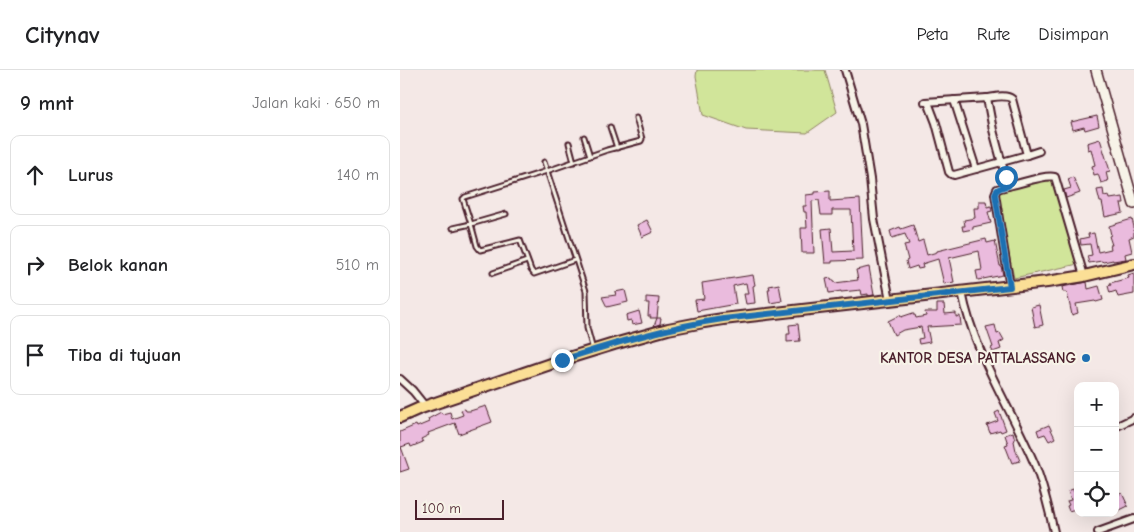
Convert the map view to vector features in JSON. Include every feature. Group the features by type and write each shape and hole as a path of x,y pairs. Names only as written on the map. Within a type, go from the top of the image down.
{"main road":[{"path":"1096,70 1134,204"},
{"path":"400,417 425,406 593,350 668,329 704,322 1047,282 1084,276 1134,264"}],"street":[{"path":"845,70 861,124 870,179 874,220 890,300"},
{"path":"1027,154 1010,96 926,102 936,123 950,174 954,175 1039,151"},
{"path":"987,98 1008,186"},
{"path":"954,100 976,169"},
{"path":"1010,287 995,192 1008,186 1052,175 1055,176 1084,276"},
{"path":"962,292 985,362 1035,464 1046,496 1054,532"},
{"path":"400,380 413,391 425,406"},
{"path":"1119,425 1134,418"},
{"path":"1098,532 1134,519"}],"lane":[{"path":"575,260 534,274 531,272 520,240 478,249 463,199 590,156 642,141 636,118"},
{"path":"610,127 617,148"},
{"path":"584,137 590,156"},
{"path":"569,143 574,162"},
{"path":"544,162 586,291 587,328 593,350"},
{"path":"453,228 506,214"},
{"path":"493,273 527,261"}],"green space":[{"path":"697,70 825,70 837,112 807,133 746,130 703,115 696,76"},
{"path":"1052,179 1078,264 1014,278 996,193"}],"building":[{"path":"1097,116 1099,126 1085,130 1084,127 1073,130 1071,122"},
{"path":"1100,139 1110,171 1106,172 1108,181 1101,183 1098,174 1094,175 1092,166 1095,165 1091,149 1088,150 1087,143"},
{"path":"1073,177 1080,193 1066,198 1064,190 1071,188 1068,179"},
{"path":"1103,189 1104,196 1109,195 1110,199 1123,197 1124,203 1121,203 1123,213 1105,217 1097,190"},
{"path":"830,191 830,201 860,199 863,260 825,263 822,229 831,228 833,252 853,251 851,210 832,210 832,215 821,215 819,200 812,201 814,253 802,253 801,228 807,228 806,212 804,212 803,206 806,206 806,195"},
{"path":"979,201 986,201 987,207 991,206 992,211 988,212 991,223 963,231 962,226 965,226 964,220 975,218 974,208 979,208"},
{"path":"1132,219 1134,236 1129,238 1132,252 1125,254 1126,259 1089,263 1087,256 1092,255 1090,244 1081,245 1080,239 1089,237 1088,234 1094,233 1098,252 1111,249 1109,226"},
{"path":"647,220 653,232 642,237 637,225"},
{"path":"913,225 918,242 923,240 927,255 986,239 987,243 995,241 1003,275 978,280 976,271 982,270 979,251 949,258 954,282 944,284 938,259 922,264 923,268 918,269 917,266 908,269 904,245 909,244 905,234 892,238 890,231"},
{"path":"869,267 874,295 862,295 861,290 829,293 826,279 831,278 835,283 858,280 856,270"},
{"path":"1134,273 1134,294 1118,297 1116,291 1110,293 1108,286 1111,285 1110,283 1129,278 1128,275"},
{"path":"753,275 755,303 746,304 744,294 748,294 746,283 733,286 736,304 697,311 695,300 704,299 702,283"},
{"path":"1087,282 1088,289 1099,286 1103,300 1076,304 1078,313 1072,315 1067,292 1063,292 1062,287"},
{"path":"779,284 782,301 770,303 769,286"},
{"path":"625,290 628,302 607,307 602,297 616,295 615,292"},
{"path":"646,297 659,298 657,318 650,318 651,316 648,316 649,303 646,303"},
{"path":"937,304 944,304 945,314 956,313 956,317 960,316 961,325 927,327 930,342 919,344 918,339 923,338 921,327 903,330 894,335 888,321 900,315 901,317 913,313 916,318 926,316 925,312 937,312"},
{"path":"1039,305 1043,325 1035,327 1031,307"},
{"path":"639,311 642,323 632,325 631,320 627,321 626,315"},
{"path":"657,318 661,318 660,324 654,326"},
{"path":"798,324 800,341 787,342 787,334 790,334 789,325"},
{"path":"995,325 997,334 1000,333 1004,340 999,343 1001,349 993,352 986,327"},
{"path":"486,406 492,422 459,434 455,423 428,433 429,435 421,439 423,442 411,447 410,444 401,447 409,469 400,472 400,432 429,422 428,419 441,412 442,414 450,412 452,419 463,415 461,410 470,411"},
{"path":"999,411 1006,430 990,433 987,425 998,421 995,413"},
{"path":"1049,425 1055,438 1049,441 1045,434 1039,436 1037,430"},
{"path":"1013,432 1016,451 1020,461 1012,463 1005,445 1008,444 1005,435"},
{"path":"1073,489 1074,492 1074,509 1069,511 1067,501 1071,500 1068,491"},
{"path":"1122,493 1128,506 1119,510 1119,494"}],"place":[{"name":"KANTOR DESA PATTALASSANG","path":"1086,358"}],"route":[{"path":"562,360 668,329 704,322 1010,287 995,194 998,189 1008,186 1006,177"}]}
